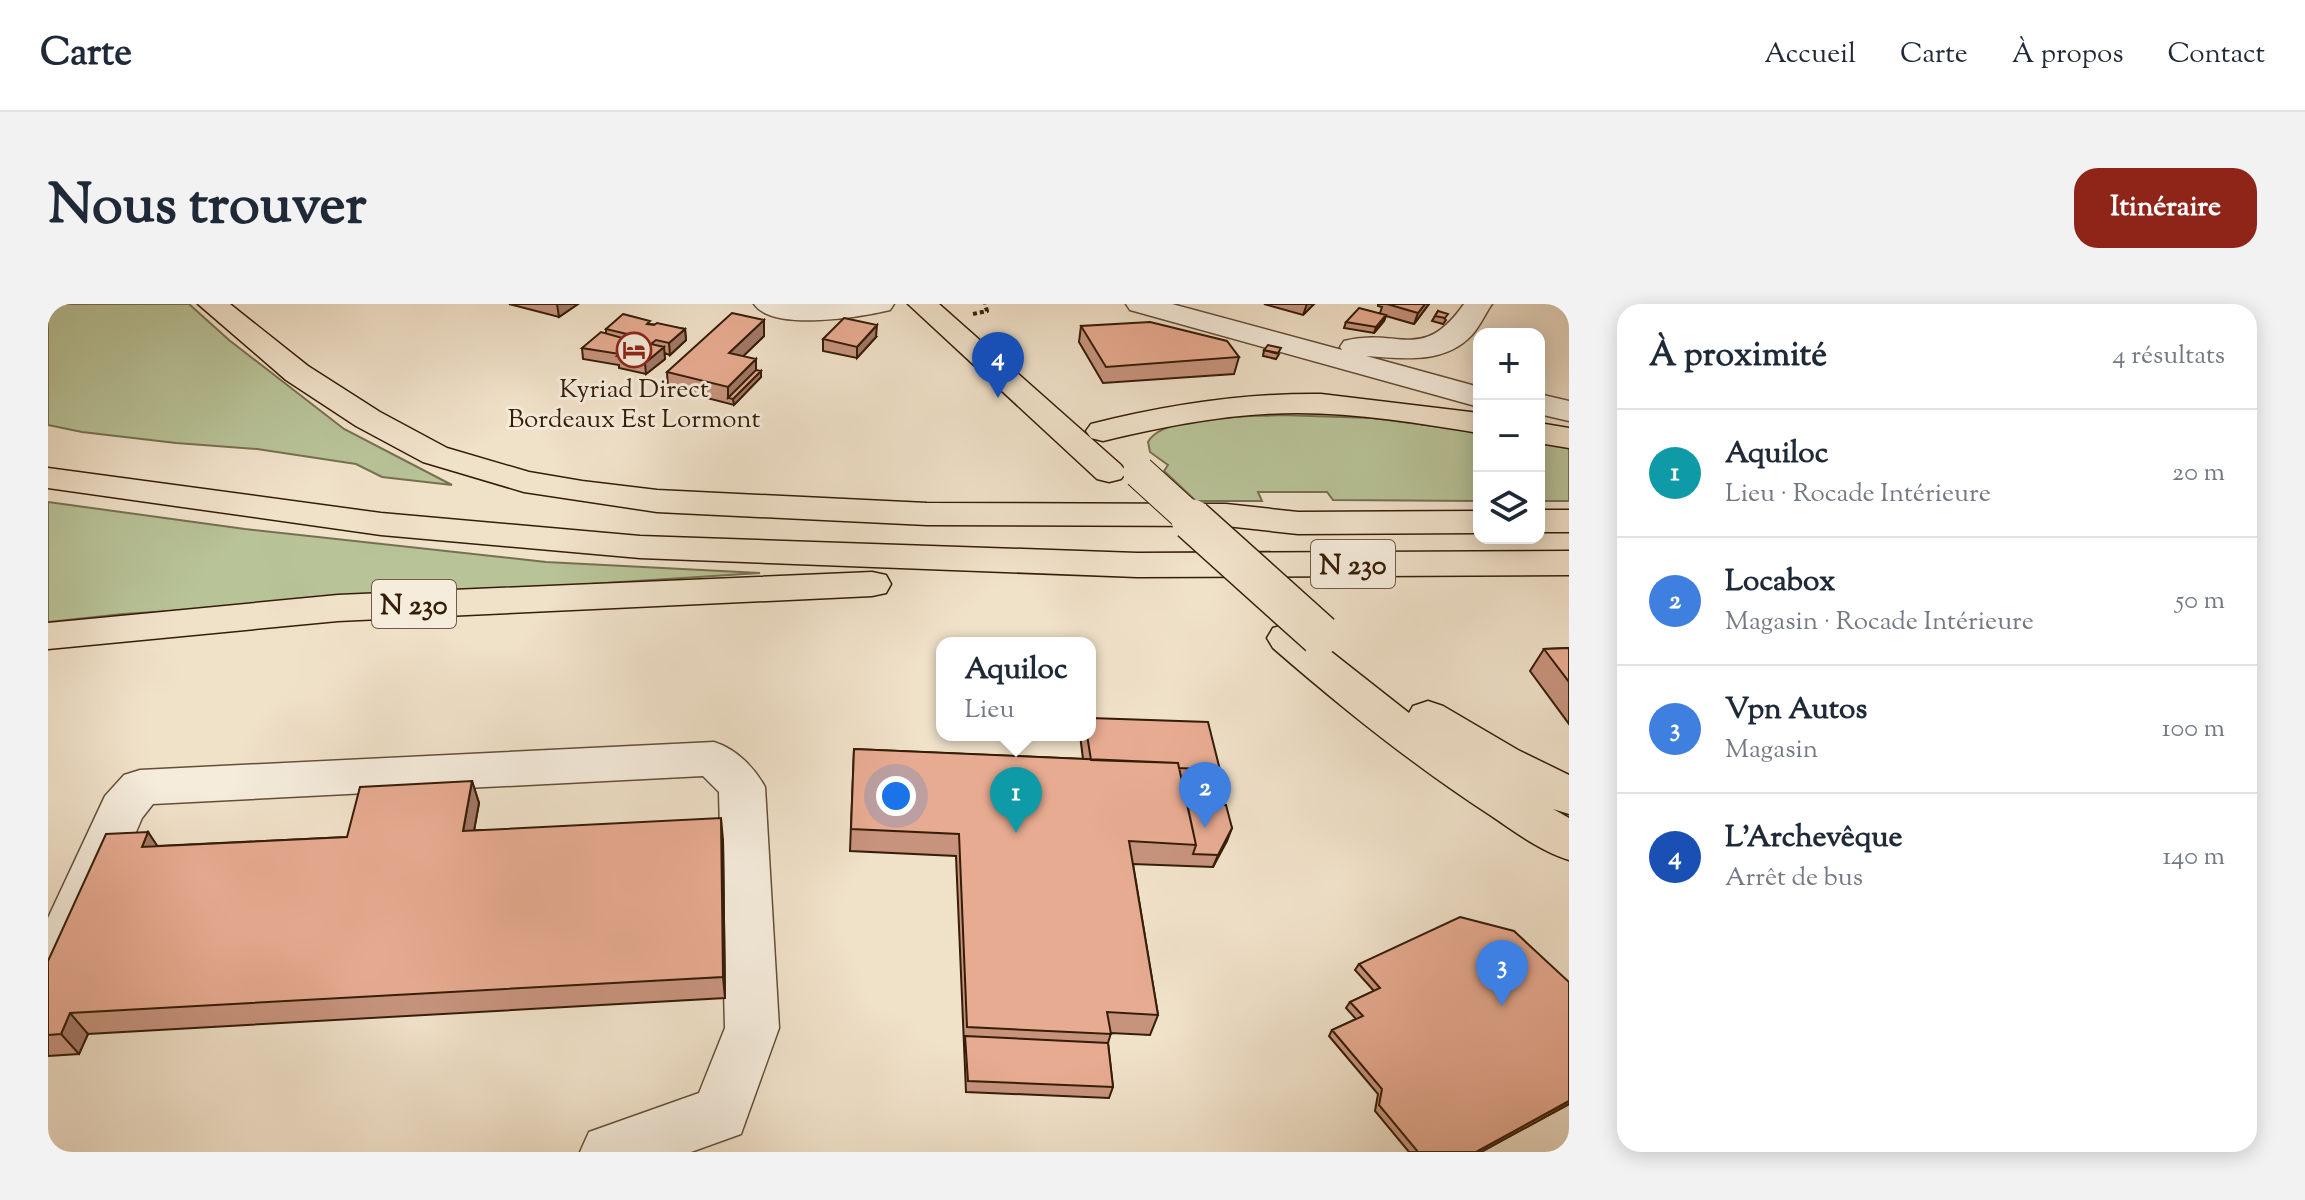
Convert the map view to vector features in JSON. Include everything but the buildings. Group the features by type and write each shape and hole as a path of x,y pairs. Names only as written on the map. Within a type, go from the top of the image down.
{"main road":[{"name":"N 230","path":"212,304 297,373 368,419 435,455 524,482 657,501 787,509 927,514 1226,515 1298,523 1473,522"},
{"path":"922,304 1111,458 1420,745 1490,794 1569,841"},
{"path":"956,304 1044,375 1111,458"},
{"path":"1111,458 1188,412 1253,405 1307,404 1417,413 1473,422"},
{"path":"1545,434 1569,438"},
{"name":"N 230","path":"48,447 132,463 407,500 651,520 930,531 1111,534 1226,533 1298,523"},
{"name":"N 230","path":"48,478 366,522 640,547 1137,565 1569,563"},
{"path":"1545,521 1569,521"},
{"name":"N 230","path":"48,636 338,608 493,599 781,586 1083,582 1137,565"},
{"path":"1304,636 1502,762 1569,796"}],"street":[{"path":"768,304 794,311 822,313 880,304"},
{"path":"1140,304 1252,333 1327,358 1473,395"},
{"path":"1252,333 1330,346 1424,350 1459,332 1478,304"},
{"path":"1445,339 1473,350"},
{"path":"1545,405 1569,411"},
{"path":"48,976 122,809 140,787 714,759 742,787 752,1028 720,1114 610,1152"}],"green space":[{"path":"48,304 189,304 229,340 344,429 452,485 382,477 356,464 257,449 176,443 48,425"},
{"path":"1230,417 1372,418 1473,431 1473,501 1333,500 1327,492 1258,492 1262,501 1196,501 1164,471 1168,465 1150,452 1148,442 1171,426"},
{"path":"1545,443 1569,447 1569,501 1545,501"},
{"path":"48,502 245,529 546,562 760,573 123,614 48,622"}],"place":[{"name":"Kyriad Direct Bordeaux Est Lormont","path":"634,350"},
{"name":"L'Archevêque","path":"998,398"},
{"name":"Locabox","path":"1205,828"},
{"name":"Aquiloc","path":"1016,833"},
{"name":"Vpn Autos","path":"1502,1006"}]}
